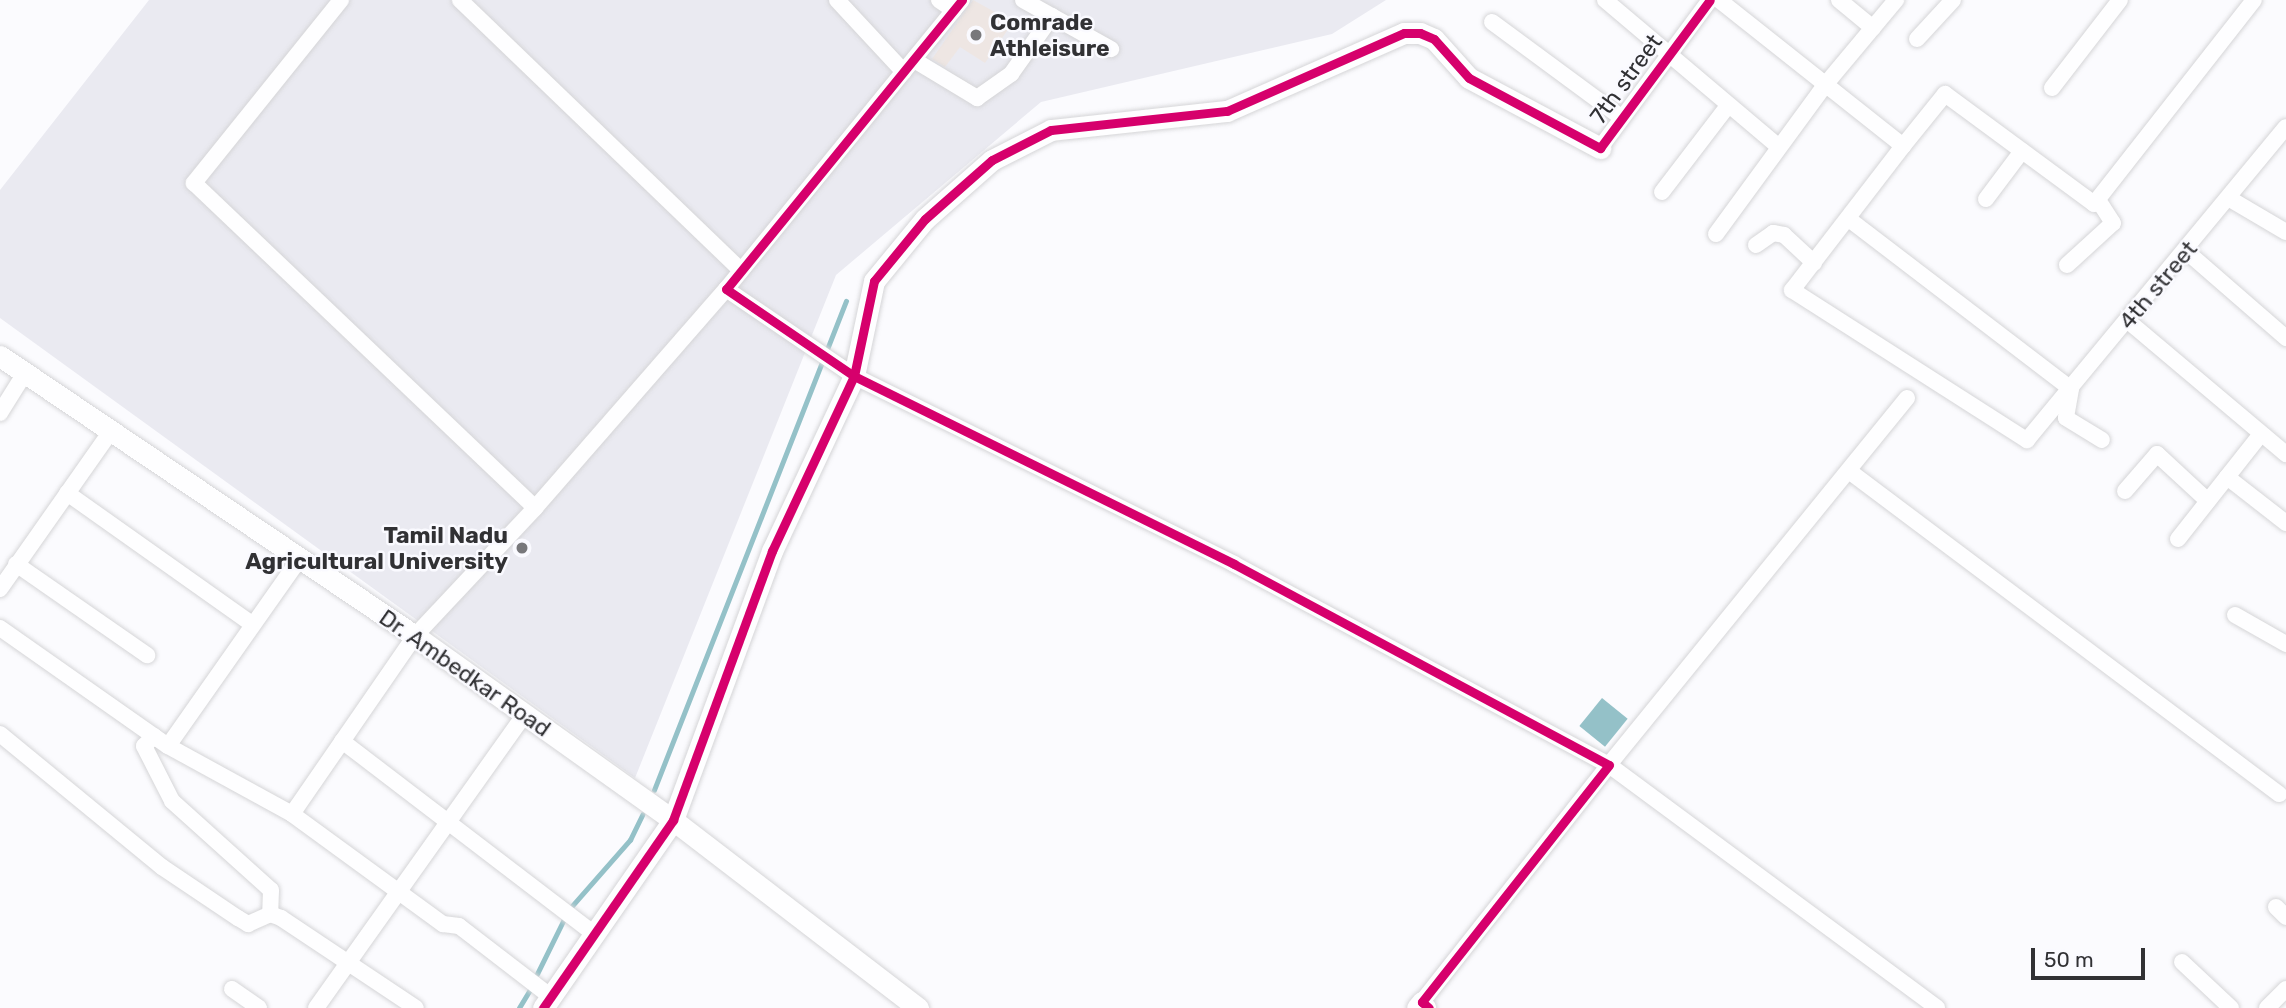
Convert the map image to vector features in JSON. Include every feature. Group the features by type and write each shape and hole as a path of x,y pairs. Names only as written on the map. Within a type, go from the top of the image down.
{"street":[{"path":"341,0 194,183 535,508"},
{"path":"460,0 741,270"},
{"path":"837,0 909,66 977,98 1011,74 1052,16"},
{"path":"292,814 415,636 535,508 726,289 958,5 939,0"},
{"path":"1023,0 1111,50"},
{"path":"1605,0 1668,52 1727,107 1778,146"},
{"name":"7th street","path":"1600,148 1668,52 1710,0"},
{"path":"1719,0 1903,146"},
{"path":"1839,0 1873,28"},
{"path":"1716,234 1778,146 1896,0"},
{"path":"1917,39 1953,0"},
{"path":"2052,88 2120,0"},
{"path":"1756,245 1773,233 1784,235 1814,263 1850,220 1903,146 1945,94 2094,204 2255,0"},
{"path":"1492,22 1621,117"},
{"path":"0,628 168,746 292,814 401,889 443,924 459,926 547,1002 592,932 673,820 772,551 854,376 874,281 925,219 992,160 1051,130 1227,111 1405,33 1420,33 1434,39 1469,78 1600,148"},
{"path":"1662,192 1727,107"},
{"name":"4th street","path":"1814,263 1792,290 2027,440 2230,199 2286,127"},
{"path":"1986,199 2022,151"},
{"path":"2230,199 2286,232"},
{"path":"2067,265 2113,223 2098,200"},
{"path":"1850,220 2071,389 2066,418 2102,440"},
{"path":"2186,251 2286,338"},
{"path":"726,289 854,376 1258,576 1609,765 1937,1008"},
{"path":"2128,321 2261,433 2283,444"},
{"name":"Dr. Ambedkar Road","path":"0,356 415,636 673,820 918,1008"},
{"path":"0,413 25,373"},
{"path":"1423,1006 1609,765 1908,398"},
{"path":"2,581 111,431"},
{"path":"2178,539 2261,433"},
{"path":"2125,491 2157,454 2208,501"},
{"path":"1849,471 2280,794"},
{"path":"2227,477 2286,523"},
{"path":"66,493 252,624"},
{"path":"168,746 300,558"},
{"path":"16,564 146,655"},
{"path":"2235,615 2286,644"},
{"path":"316,1008 524,715"},
{"path":"0,734 162,867 238,918 256,924 270,914"},
{"path":"153,736 144,746 172,801 271,890 270,914"},
{"path":"342,741 592,932"},
{"path":"270,914 416,1008"},
{"path":"2182,962 2231,1008"},
{"path":"232,989 259,1008"},
{"path":"2267,1008 2286,989"}],"shaded area":[{"name":"Tamil Nadu Agricultural University","path":"149,0 1386,0 1332,34 1041,102 836,275 635,778 0,318 0,190"}],"water":[{"path":"1602,698 1628,719 1605,747 1579,726"}],"building":[{"name":"Comrade Athleisure","path":"973,0 1013,22 985,63 960,47 945,67 932,59"}],"waterway":[{"path":"654,790 846,301"},
{"path":"572,906 630,840 642,815"},
{"path":"537,974 565,917"},
{"path":"519,1008 531,988"}],"cycle path":[{"path":"962,0 726,289 854,376 1234,564 1609,765 1422,1002 1429,1008"},
{"path":"543,1008 673,820 772,551 854,376 874,281 925,219 992,160 1051,130 1227,111 1404,33 1420,33 1434,39 1469,78 1600,148 1710,0"}],"place":[{"name":"Comrade Athleisure","path":"976,35"},
{"name":"Tamil Nadu Agricultural University","path":"522,548"}]}
